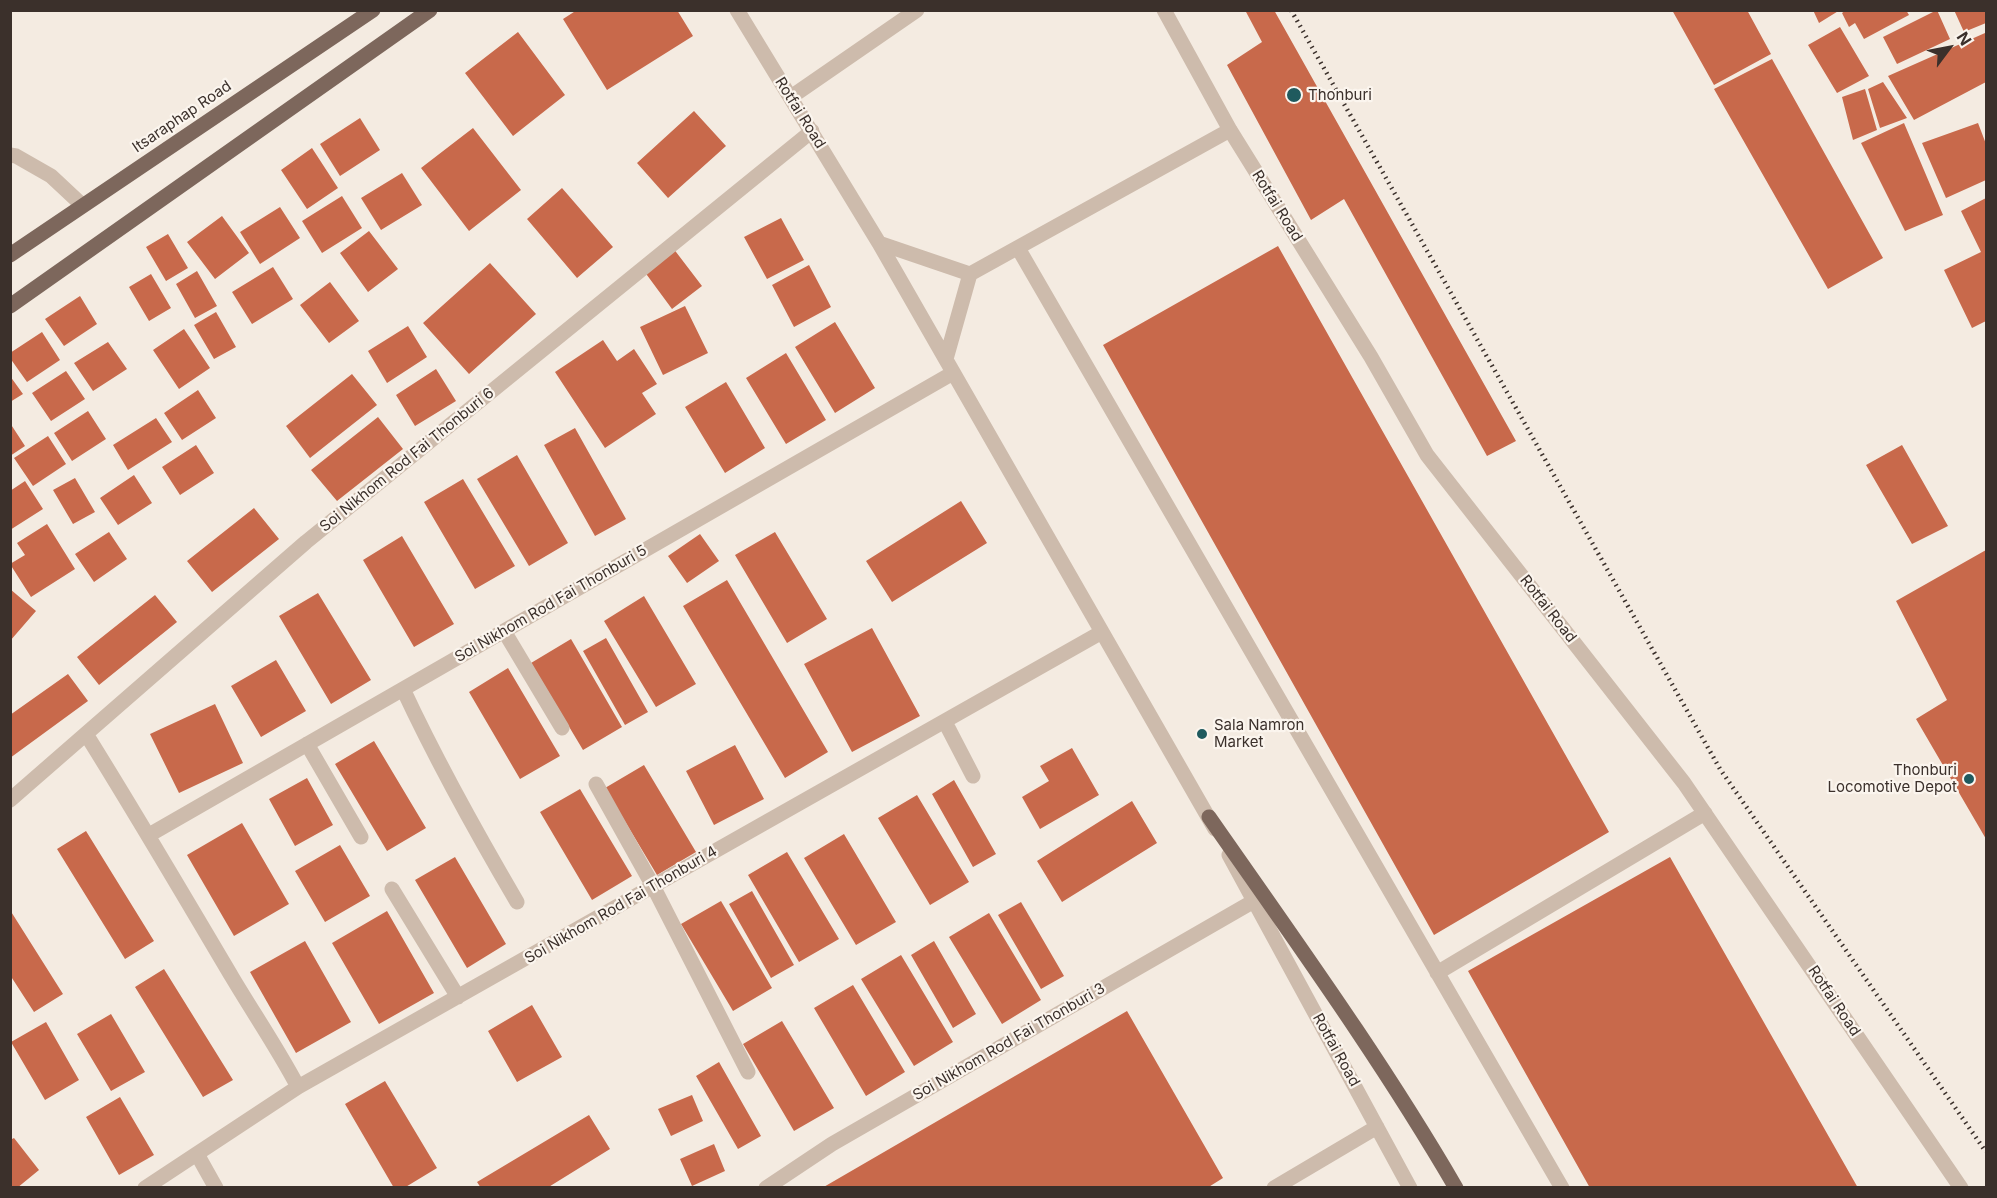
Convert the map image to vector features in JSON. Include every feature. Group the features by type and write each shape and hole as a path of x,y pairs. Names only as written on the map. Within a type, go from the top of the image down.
{"main road":[{"name":"Itsaraphap Road","path":"10,255 373,10"},
{"path":"10,306 430,10"},
{"path":"1209,817 1360,1033 1414,1115 1456,1188"}],"street":[{"name":"Rotfai Road","path":"737,10 879,243 1209,817 1410,1188"},
{"path":"791,97 917,10"},
{"name":"Rotfai Road","path":"1164,10 1230,130 1371,357 1427,455 1677,774 1961,1188"},
{"path":"946,359 970,274 1230,130"},
{"name":"Soi Nikhom Rod Fai Thonburi 6","path":"10,800 306,542 812,131"},
{"path":"10,155 16,156 51,176 82,205"},
{"path":"879,243 970,274"},
{"path":"1018,248 1562,1188"},
{"name":"Soi Nikhom Rod Fai Thonburi 5","path":"149,835 952,373"},
{"path":"504,631 562,728"},
{"name":"Soi Nikhom Rod Fai Thonburi 4","path":"145,1188 298,1087 1102,632"},
{"path":"403,689 430,747 517,902"},
{"path":"945,722 973,776"},
{"path":"86,734 149,835 298,1087"},
{"path":"308,744 361,837"},
{"path":"596,784 652,886 748,1072"},
{"path":"1437,973 1705,813"},
{"path":"392,889 458,997"},
{"name":"Soi Nikhom Rod Fai Thonburi 3","path":"766,1188 842,1138 1254,901"},
{"path":"1274,1188 1377,1127"},
{"path":"197,1154 216,1188"}],"building":[{"path":"577,10 677,10 693,36 607,90 563,19"},
{"path":"1245,10 1274,10 1516,441 1487,456 1344,199 1311,220 1227,65 1262,42"},
{"path":"1672,10 1747,10 1771,54 1714,85"},
{"path":"1813,10 1840,10 1819,23"},
{"path":"1846,10 1906,10 1909,15 1864,39 1855,23 1849,27 1842,13"},
{"path":"1937,10 1950,39 1897,64 1883,37"},
{"path":"1954,10 1986,10 1986,23 1964,32"},
{"path":"1840,27 1869,76 1837,93 1808,45"},
{"path":"518,32 565,95 513,136 465,73"},
{"path":"1985,33 1986,82 1914,120 1888,76"},
{"path":"1772,59 1883,258 1828,289 1714,89"},
{"path":"1883,82 1907,118 1880,128 1868,89"},
{"path":"1865,89 1877,130 1853,140 1842,97"},
{"path":"694,111 726,146 668,198 637,163"},
{"path":"360,118 380,150 340,176 320,144"},
{"path":"1904,123 1943,215 1905,231 1861,143"},
{"path":"1978,123 1986,144 1986,180 1946,198 1922,143"},
{"path":"473,128 521,190 469,231 421,168"},
{"path":"312,148 338,188 307,209 281,170"},
{"path":"402,173 422,205 381,230 361,198"},
{"path":"562,188 613,247 577,278 527,219"},
{"path":"342,196 362,228 322,253 302,221"},
{"path":"1986,198 1986,321 1972,328 1944,270 1981,252 1961,211"},
{"path":"280,207 300,238 260,264 240,232"},
{"path":"222,216 249,253 215,279 187,242"},
{"path":"781,218 804,260 767,279 744,237"},
{"path":"369,231 398,269 368,292 340,253"},
{"path":"168,234 188,268 166,281 146,247"},
{"path":"1278,246 1609,832 1434,935 1103,345"},
{"path":"673,248 702,286 672,309 644,271"},
{"path":"490,263 536,314 469,374 423,323"},
{"path":"809,265 831,307 794,327 772,285"},
{"path":"273,267 293,299 252,324 232,292"},
{"path":"197,271 217,306 195,318 176,284"},
{"path":"151,274 171,308 149,321 129,287"},
{"path":"330,282 359,321 329,343 300,305"},
{"path":"80,296 97,324 64,346 45,319"},
{"path":"685,306 708,353 663,375 640,327"},
{"path":"216,312 236,347 214,359 194,325"},
{"path":"835,322 875,388 835,413 795,347"},
{"path":"408,326 427,357 387,383 368,351"},
{"path":"184,329 210,368 179,389 153,350"},
{"path":"42,332 60,360 27,382 10,358 10,353"},
{"path":"603,340 617,361 634,349 657,384 642,393 656,414 605,448 555,372"},
{"path":"108,342 127,369 93,391 74,363"},
{"path":"786,353 826,420 786,444 746,378"},
{"path":"436,369 456,401 415,426 396,395"},
{"path":"66,371 85,399 51,421 32,393"},
{"path":"352,374 377,405 310,458 286,426"},
{"path":"10,376 23,394 10,402"},
{"path":"726,382 765,448 725,473 685,407"},
{"path":"198,390 216,418 182,440 164,413"},
{"path":"88,411 106,439 72,461 54,433"},
{"path":"378,417 403,449 337,501 311,470"},
{"path":"156,418 172,442 128,470 113,445"},
{"path":"10,423 25,446 10,456"},
{"path":"575,428 626,519 595,536 544,445"},
{"path":"48,436 66,464 33,486 14,458"},
{"path":"196,445 214,473 180,495 162,467"},
{"path":"1902,445 1948,526 1912,544 1866,465"},
{"path":"517,455 568,543 529,566 477,479"},
{"path":"134,475 152,503 118,525 100,498"},
{"path":"75,478 95,512 73,524 53,490"},
{"path":"463,479 515,566 475,589 424,502"},
{"path":"25,481 43,509 10,530 10,491"},
{"path":"961,501 987,543 892,602 866,561"},
{"path":"254,508 279,539 212,592 187,561"},
{"path":"47,524 75,569 31,597 10,564 25,555 17,543"},
{"path":"109,532 127,559 94,582 75,554"},
{"path":"775,532 827,619 787,643 735,555"},
{"path":"700,534 719,561 687,583 668,556"},
{"path":"402,536 454,624 414,647 363,560"},
{"path":"1986,550 1986,839 1916,719 1947,700 1896,601"},
{"path":"727,580 828,752 785,778 683,606"},
{"path":"10,589 36,611 10,641"},
{"path":"318,593 371,680 331,704 279,616"},
{"path":"155,595 177,622 99,685 77,657"},
{"path":"644,596 696,684 656,707 604,621"},
{"path":"872,628 920,716 852,752 804,664"},
{"path":"606,638 648,712 625,725 583,651"},
{"path":"571,639 622,727 583,750 531,663"},
{"path":"276,660 306,711 261,737 231,686"},
{"path":"508,668 560,756 520,779 469,692"},
{"path":"68,674 88,701 10,758 10,715"},
{"path":"215,704 243,763 179,793 150,734"},
{"path":"374,741 426,828 387,851 335,764"},
{"path":"735,745 764,799 714,825 686,771"},
{"path":"1072,748 1099,795 1040,829 1022,797 1049,781 1040,766"},
{"path":"644,765 696,852 657,875 605,788"},
{"path":"307,778 333,825 295,846 269,799"},
{"path":"954,780 996,854 973,867 932,794"},
{"path":"580,789 632,876 592,900 540,812"},
{"path":"917,795 969,882 930,905 878,818"},
{"path":"1132,801 1157,843 1062,902 1037,861"},
{"path":"242,823 289,904 234,936 187,855"},
{"path":"86,831 154,941 125,959 57,849"},
{"path":"844,834 896,922 856,945 804,858"},
{"path":"340,845 370,896 325,922 295,871"},
{"path":"787,852 839,939 799,962 748,875"},
{"path":"455,857 506,944 467,968 415,880"},
{"path":"1670,857 1858,1188 1590,1188 1468,971"},
{"path":"752,891 794,965 771,978 729,904"},
{"path":"721,901 772,988 733,1011 681,924"},
{"path":"1021,902 1064,976 1041,989 998,915"},
{"path":"10,910 63,994 34,1012 10,975"},
{"path":"387,911 434,993 379,1024 332,943"},
{"path":"989,913 1041,1000 1002,1024 949,937"},
{"path":"305,941 351,1022 296,1053 250,972"},
{"path":"934,941 976,1014 953,1028 911,955"},
{"path":"901,955 953,1042 914,1066 861,979"},
{"path":"164,969 233,1080 203,1097 135,987"},
{"path":"853,985 905,1072 866,1096 814,1008"},
{"path":"532,1005 562,1057 517,1082 488,1031"},
{"path":"1127,1011 1223,1178 1207,1188 822,1188"},
{"path":"111,1014 145,1072 111,1091 77,1034"},
{"path":"782,1021 834,1108 794,1131 743,1044"},
{"path":"46,1022 79,1080 45,1100 11,1042"},
{"path":"719,1062 761,1136 738,1149 696,1076"},
{"path":"385,1081 437,1168 404,1188 394,1188 345,1104"},
{"path":"692,1095 703,1121 671,1136 658,1109"},
{"path":"120,1097 154,1155 119,1175 86,1117"},
{"path":"589,1115 610,1149 547,1188 481,1188 477,1182"},
{"path":"14,1138 39,1170 17,1188 10,1188 10,1140"},
{"path":"714,1144 725,1171 692,1186 680,1159"}],"railway":[{"path":"1291,10 1720,769 1986,1152"}],"place":[{"name":"Thonburi","path":"1294,95"},
{"name":"Sala Namron Market","path":"1202,734"},
{"name":"Thonburi Locomotive Depot","path":"1969,779"}]}
